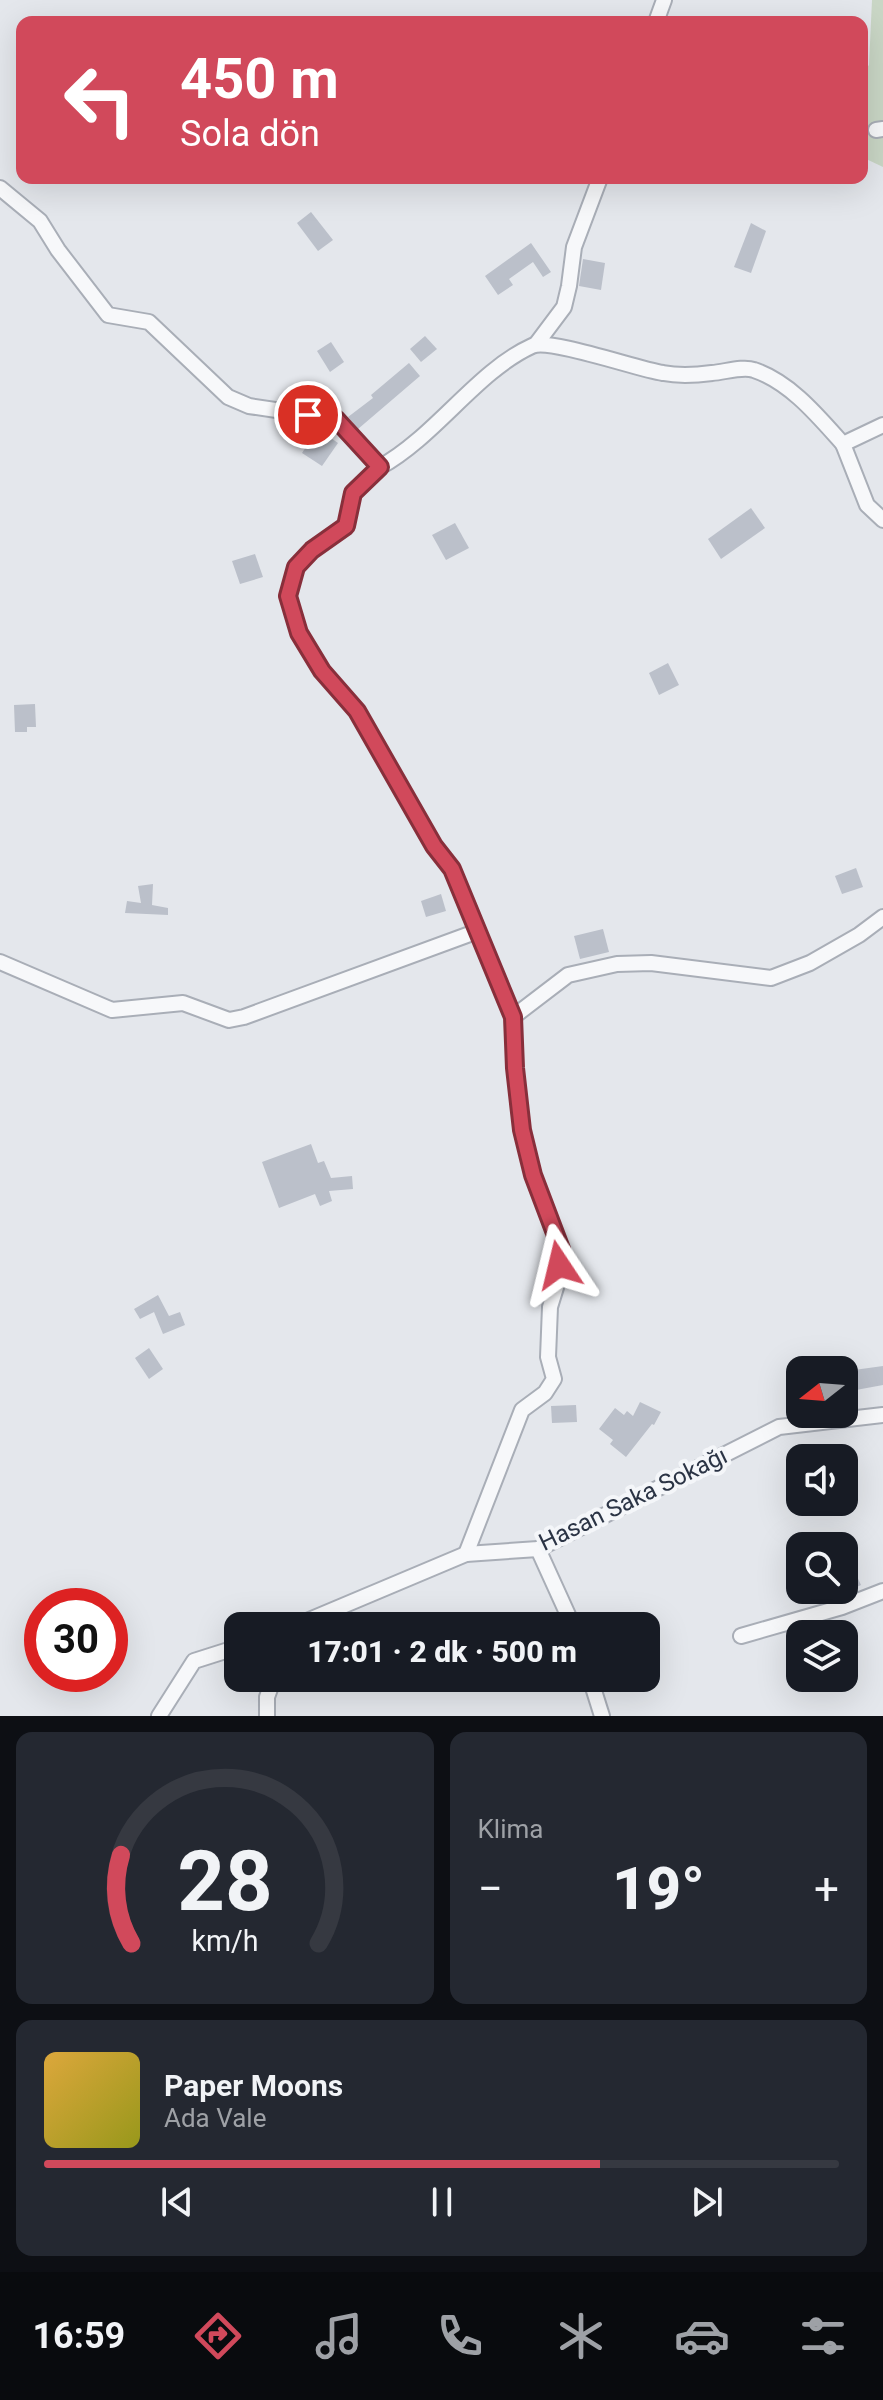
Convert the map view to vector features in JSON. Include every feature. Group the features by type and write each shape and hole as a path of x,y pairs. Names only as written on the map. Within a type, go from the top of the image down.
{"street":[{"path":"466,1554 522,1410 545,1393 554,1379 548,1357 550,1307 558,1281 561,1249 533,1175 522,1130 513,1017 478,931 452,869 434,846 357,711 322,671 299,633 288,596 296,567 312,550 346,526 353,493 380,467 395,459 453,410 507,359 537,343 564,307 574,247 598,184"},
{"path":"0,188 40,221 58,250 108,315 149,322 228,397 249,406 336,419 380,467"},
{"path":"537,343 570,348 616,363 666,374 708,374 751,368 777,381 815,413 843,444 867,505 883,520"},
{"path":"843,444 883,425"},
{"path":"513,1017 568,975 617,964 651,963 771,978 810,963 859,935 883,917"},
{"path":"0,962 112,1010 183,1003 229,1020 478,931"},
{"name":"Hasan Saka Sokağı","path":"329,1612 466,1554 538,1549 779,1427 883,1415"},
{"path":"538,1549 567,1612"},
{"path":"741,1636 842,1607 883,1591"},
{"path":"340,1612 351,1603"},
{"path":"159,1716 194,1661 224,1651"},
{"path":"267,1716 269,1692"},
{"path":"594,1692 602,1716"}],"green space":[{"path":"872,0 883,0 883,167 868,160"}],"building":[{"path":"311,212 333,240 318,251 297,223"},
{"path":"751,223 766,231 751,273 734,267"},
{"path":"531,243 551,272 543,277 533,262 509,279 513,285 498,295 485,276"},
{"path":"583,259 605,263 601,290 579,286"},
{"path":"425,336 437,349 421,362 410,349"},
{"path":"331,342 344,362 330,372 317,351"},
{"path":"409,363 420,376 358,429 348,417"},
{"path":"318,429 338,443 322,466 302,453"},
{"path":"751,508 765,528 721,559 708,539"},
{"path":"455,523 469,548 446,560 432,535"},
{"path":"255,554 263,577 240,584 232,561"},
{"path":"668,663 679,685 659,695 649,673"},
{"path":"35,704 36,727 27,727 27,732 15,732 14,705"},
{"path":"856,868 863,887 842,894 835,876"},
{"path":"153,884 152,905 168,908 168,915 125,913 127,901 141,903 138,886"},
{"path":"441,894 446,911 426,917 421,901"},
{"path":"603,929 609,952 580,959 574,936"},
{"path":"311,1144 318,1163 324,1161 331,1178 352,1176 353,1189 329,1191 332,1201 320,1206 315,1194 279,1208 262,1162"},
{"path":"158,1295 169,1316 180,1312 185,1325 163,1334 154,1312 140,1319 134,1309"},
{"path":"149,1348 163,1369 149,1379 135,1358"},
{"path":"883,1366 883,1385 858,1390 858,1369"},
{"path":"640,1402 661,1412 654,1425 626,1457 610,1444 613,1440 599,1429 615,1408 624,1415 627,1411 633,1416"},
{"path":"576,1405 577,1422 552,1423 551,1406"}],"route":[{"path":"308,415 336,419 380,467 353,493 346,526 312,550 296,567 288,596 299,633 322,671 357,711 411,808 452,869 513,1017 522,1130 533,1175 561,1249 559,1265"}]}
